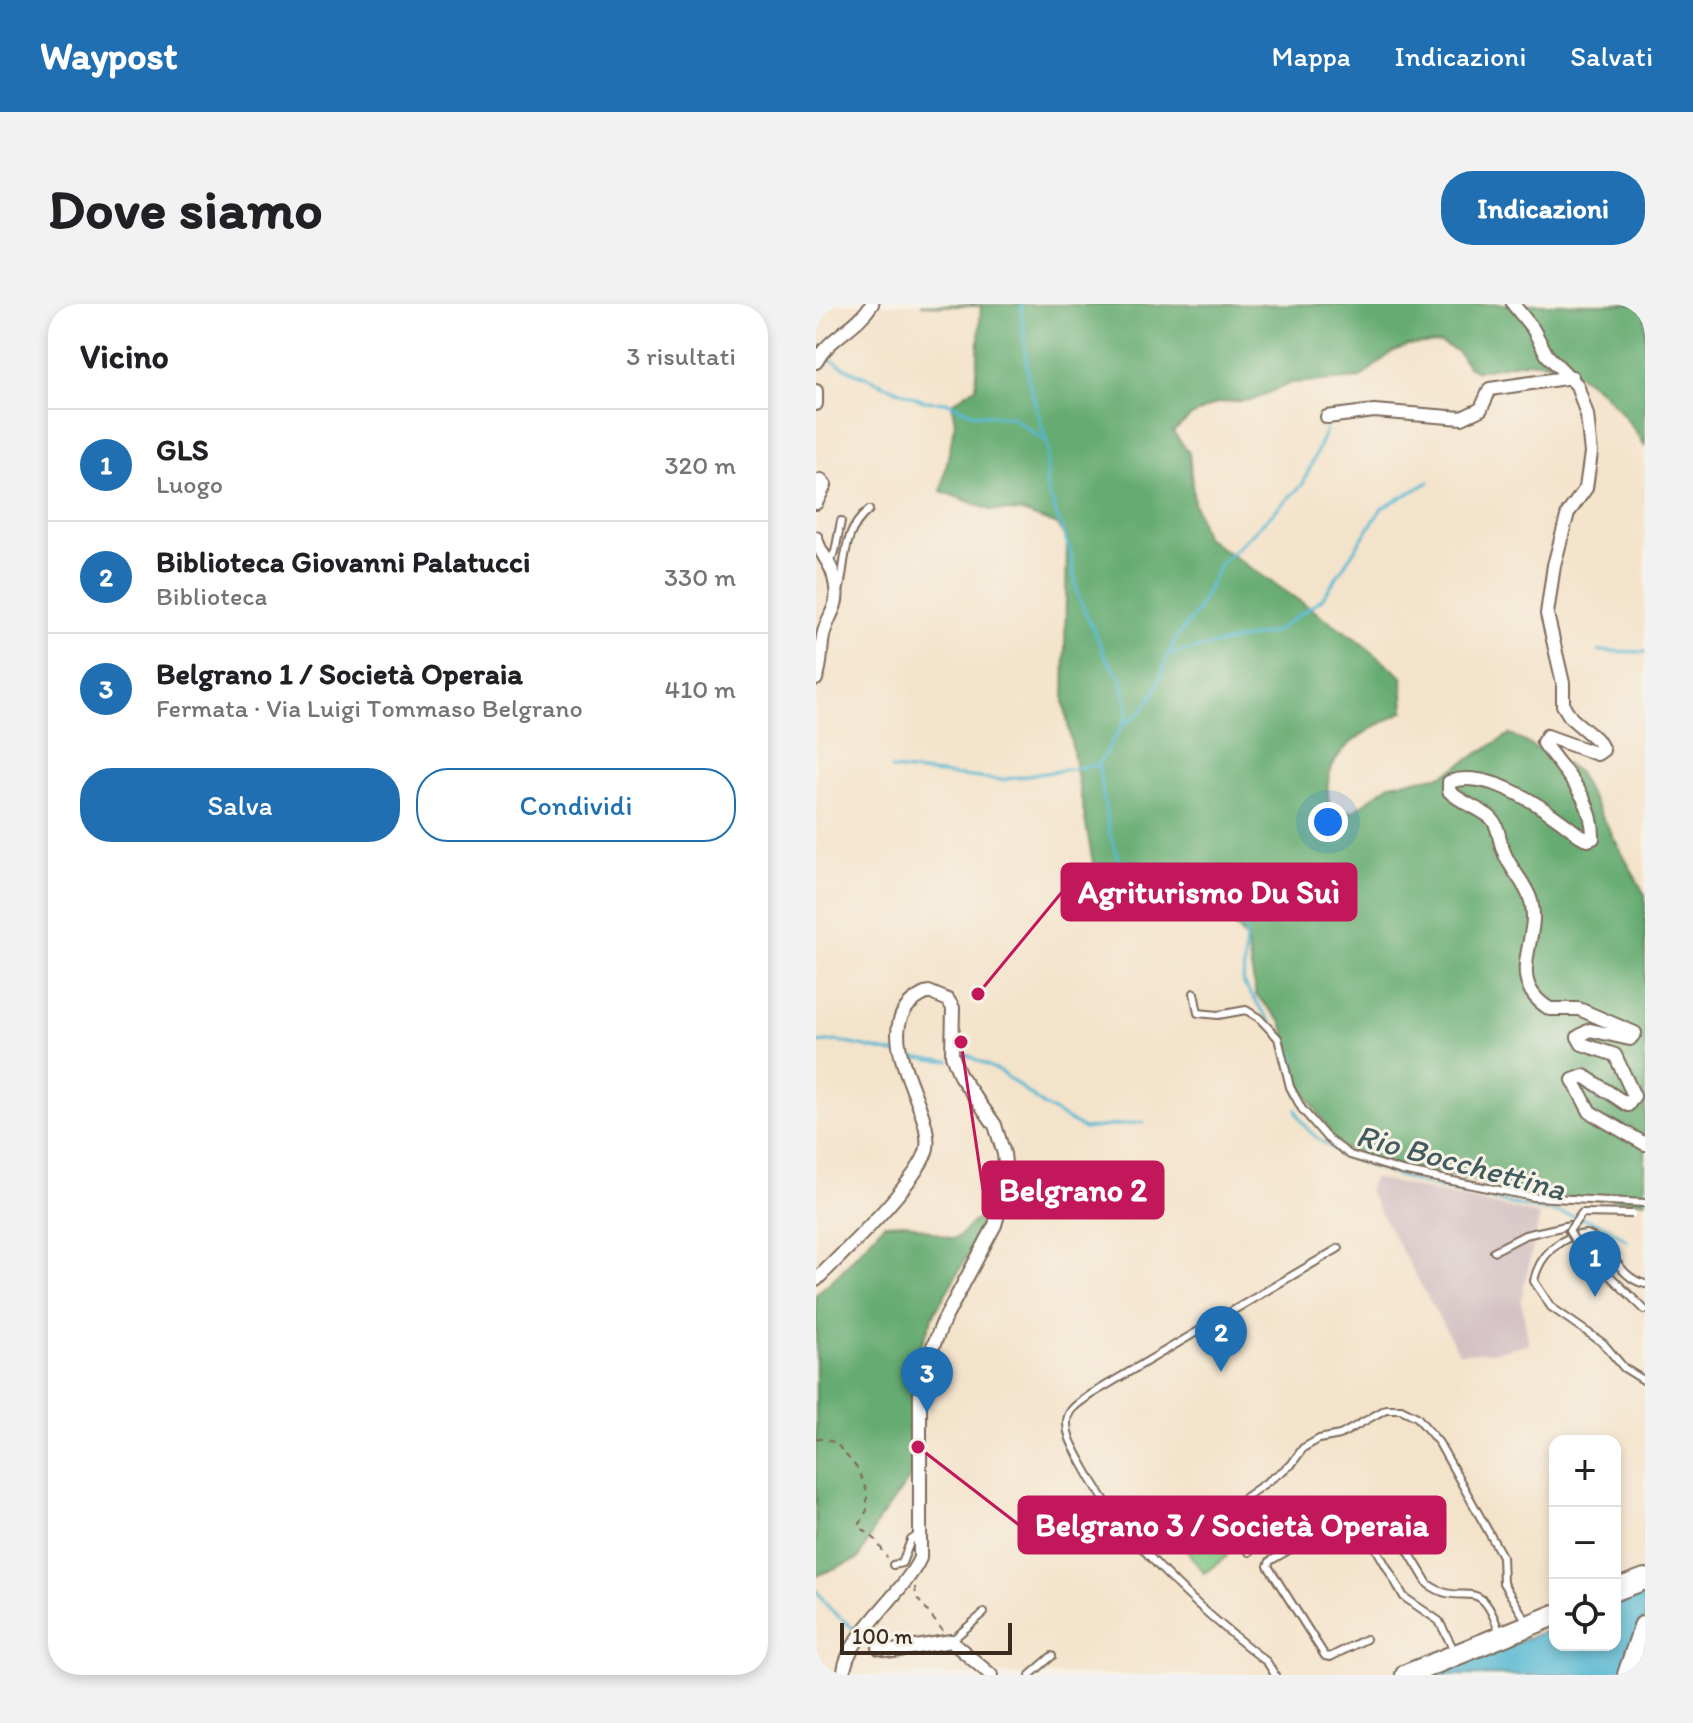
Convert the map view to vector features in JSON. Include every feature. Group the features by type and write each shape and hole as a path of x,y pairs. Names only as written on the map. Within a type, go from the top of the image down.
{"highway":[{"path":"1629,1675 1645,1627"}],"main road":[{"path":"1621,1588 1645,1579"},
{"path":"1406,1675 1549,1618"}],"street":[{"path":"816,362 826,345 858,324 872,304"},
{"path":"1513,304 1533,329 1547,355 1572,377 1587,415 1591,453 1586,488 1568,513 1554,565 1547,614 1563,683 1563,705 1571,718 1598,741 1603,750 1597,754 1547,736 1543,742 1567,768 1588,808 1593,838 1588,840 1579,835 1517,792 1476,780 1457,779 1449,782 1449,791 1494,820 1504,854 1531,900 1533,915 1525,965 1527,983 1533,994 1550,1009 1579,1009 1635,1033 1630,1039 1590,1030 1578,1037 1582,1044 1615,1055 1634,1096 1628,1105 1584,1076 1573,1080 1590,1112 1645,1144"},
{"path":"1327,417 1374,411 1462,418 1481,409 1490,389 1572,377"},
{"path":"816,391 816,404"},
{"path":"816,483 821,480 825,485 816,503"},
{"path":"816,538 820,556 833,572 838,605 823,638 822,662 816,679"},
{"path":"816,1280 923,1161 927,1134 901,1063 900,1034 911,1003 929,992 938,994 953,1008 952,1055 960,1076 995,1125 1004,1154 1007,1182 995,1225 943,1322 920,1378 920,1558 915,1570 849,1653 844,1675"},
{"path":"879,1648 893,1651 951,1641 991,1675"}],"lane":[{"path":"838,595 843,557 853,527 869,510"},
{"path":"827,563 835,552 841,521"},
{"path":"1194,993 1198,1013 1218,1015 1246,1010 1271,1028 1284,1052 1295,1099 1327,1138 1350,1155 1402,1171 1534,1197 1645,1203"},
{"path":"1494,1251 1525,1235 1570,1225 1588,1211 1632,1214"},
{"path":"1570,1225 1570,1237 1645,1310"},
{"path":"1645,1284 1625,1274 1601,1242 1587,1234 1562,1241 1551,1250 1536,1271 1534,1281 1551,1307 1603,1343 1624,1368 1645,1381"},
{"path":"1275,1675 1267,1662 1240,1641 1126,1532 1081,1461 1069,1437 1067,1420 1074,1407 1090,1395 1339,1248"},
{"path":"1249,1552 1231,1519 1232,1510 1240,1501 1291,1465 1311,1443 1340,1435 1386,1409 1401,1409 1417,1417 1439,1443 1502,1556 1503,1583 1510,1600 1529,1626"},
{"path":"1380,1504 1428,1584 1439,1590 1474,1594 1485,1600 1501,1638"},
{"path":"1366,1639 1330,1657 1325,1656 1268,1566 1270,1561 1352,1514 1358,1517 1404,1597 1439,1621 1457,1655"},
{"path":"893,1565 902,1563 914,1537 922,1534"},
{"path":"951,1641 984,1613"},
{"path":"1030,1675 1052,1656"}],"path":[{"path":"816,1438 835,1442 857,1468 867,1492 867,1510 859,1526 876,1540 893,1565"},
{"path":"915,1570 916,1597 951,1641"}],"shaded area":[{"path":"1373,1178 1540,1215 1521,1300 1529,1344 1492,1352 1459,1353 1368,1191"}],"green space":[{"path":"1645,304 1645,446 1614,404 1573,372 1540,362 1516,363 1477,371 1468,366 1457,351 1441,343 1408,345 1392,352 1360,378 1291,383 1253,400 1217,403 1191,416 1173,432 1189,453 1194,503 1205,537 1356,639 1402,676 1404,711 1360,736 1337,758 1330,771 1330,806 1342,811 1354,811 1390,784 1443,775 1510,734 1577,771 1645,895 1645,1201 1559,1197 1394,1165 1340,1147 1302,1088 1282,1022 1256,995 1246,939 1232,923 1201,905 1160,899 1093,863 1064,702 1067,542 1058,525 1022,512 991,510 941,491 955,424 952,403 976,387 981,306 921,305"},
{"path":"982,1218 972,1248 936,1310 916,1356 912,1396 916,1441 909,1479 879,1520 858,1559 816,1576 816,1294 839,1274 884,1224 906,1223 953,1239"},
{"path":"1190,1508 1227,1556 1204,1573 1167,1525"}],"water":[{"path":"1645,1592 1645,1675 1436,1675 1549,1629 1549,1651 1621,1651 1621,1602"}],"waterway":[{"name":"Rio Bocchettina","path":"1021,304 1028,378 1048,448 1046,487 1070,551 1078,596 1107,660 1121,678 1128,708 1125,721 1098,765 1110,835 1124,874 1152,889 1163,902 1186,911 1221,907 1238,913 1246,932 1243,983 1294,1056 1297,1095"},
{"path":"823,355 851,371 924,401 946,402 972,413 1013,418 1046,442"},
{"path":"1125,724 1143,710 1154,693 1174,641 1197,611 1220,564 1303,484 1326,430"},
{"path":"1167,655 1274,632 1322,599 1382,508 1429,482"},
{"path":"1599,651 1645,652"},
{"path":"891,769 1000,780 1097,765"},
{"path":"816,1043 838,1041 898,1054"},
{"path":"957,1059 968,1055 1004,1074 1043,1105 1084,1129 1144,1122"},
{"path":"906,1057 950,1061"},
{"name":"Rio Bocchettina","path":"1296,1109 1308,1130 1331,1148 1362,1163 1436,1187 1582,1218 1605,1226 1627,1241"},
{"path":"816,1590 830,1609 855,1630"}],"place":[{"name":"Agriturismo Du Suì","path":"978,994"},
{"name":"Belgrano 2","path":"961,1042"},
{"name":"GLS","path":"1595,1297"},
{"name":"Biblioteca Giovanni Palatucci","path":"1221,1372"},
{"name":"Belgrano 1 / Società Operaia","path":"927,1413"},
{"name":"Belgrano 3 / Società Operaia","path":"918,1447"}]}
